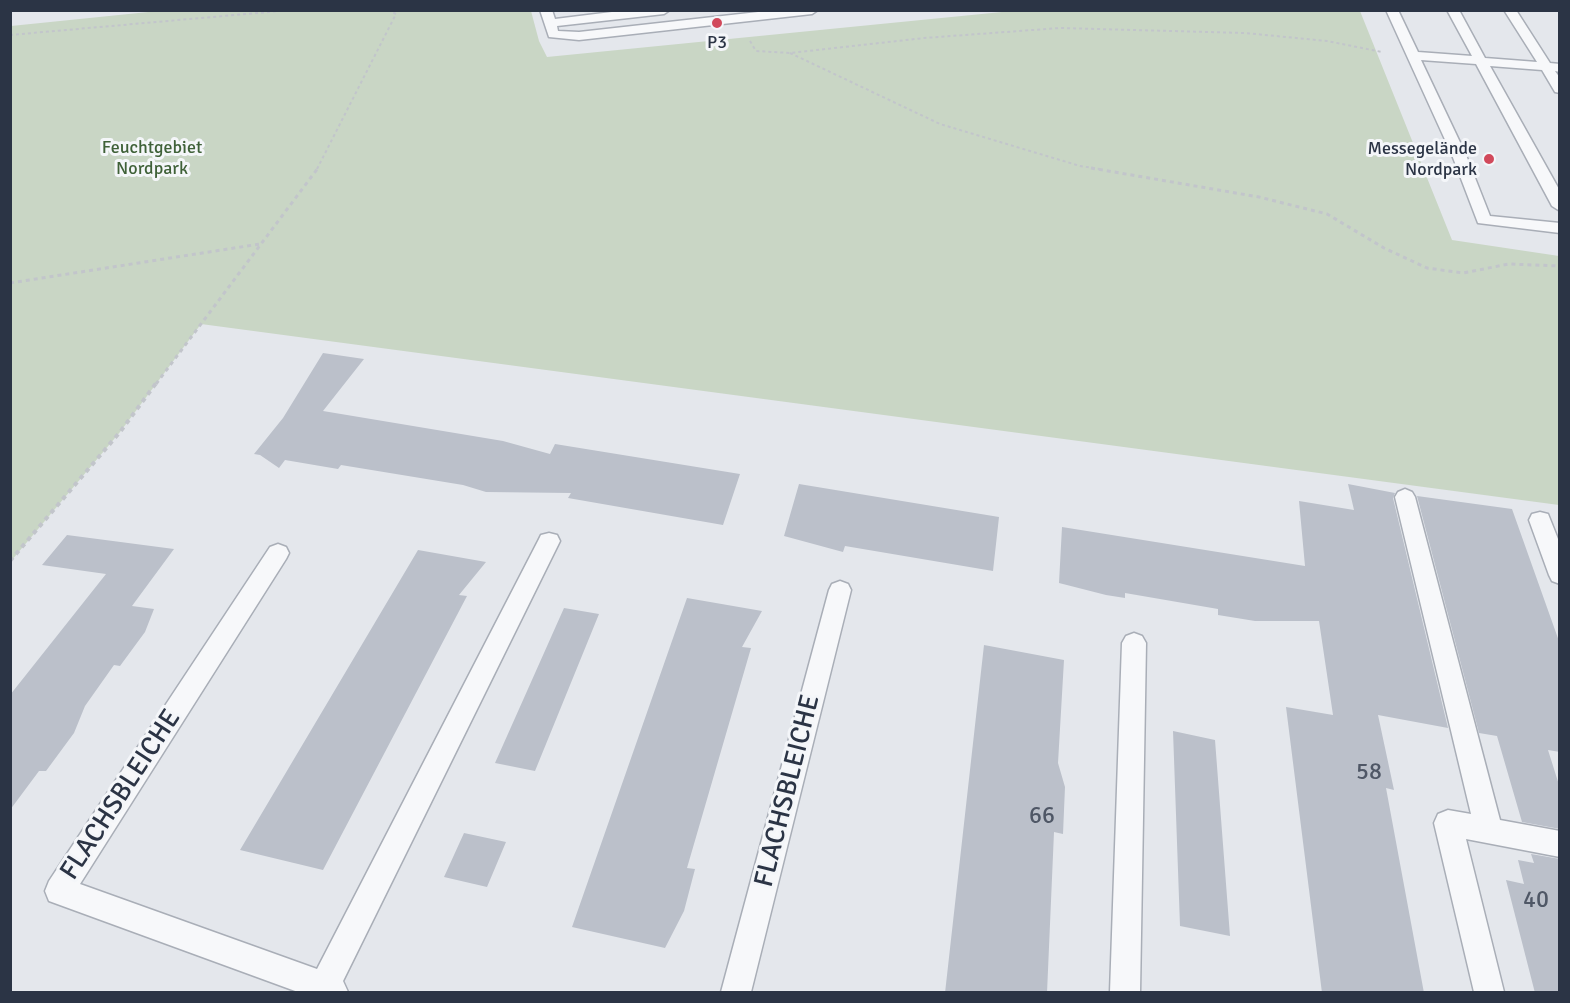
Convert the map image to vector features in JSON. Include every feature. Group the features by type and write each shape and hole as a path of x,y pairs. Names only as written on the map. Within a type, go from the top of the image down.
{"lane":[{"path":"664,10 548,17 553,34 579,36 812,10"},
{"path":"1392,10 1459,155 1484,220 1560,228"},
{"path":"1453,10 1560,206"},
{"path":"1510,10 1553,68 1560,89"},
{"path":"1413,55 1553,68"},
{"path":"1405,498 1490,831"},
{"path":"1540,520 1560,575"},
{"name":"FLACHSBLEICHE","path":"279,553 59,891 329,990 549,541"},
{"name":"FLACHSBLEICHE","path":"736,993 840,590"},
{"path":"1125,993 1134,643"},
{"path":"1489,993 1448,822 1560,844"}],"path":[{"path":"10,34 291,10"},
{"path":"10,561 120,432 321,164 396,14 388,10"},
{"path":"746,33 756,51 790,53 924,38 1060,28 1245,33 1327,41 1376,51"},
{"path":"790,53 940,124 1080,166 1259,197 1327,214 1384,248 1427,268 1463,273 1509,264 1560,266"},
{"path":"10,283 261,244"}],"green space":[{"name":"Feuchtgebiet Nordpark","path":"158,11 531,11 539,41 547,57 1012,11 1360,11 1452,240 1559,256 1559,505 201,324 120,432 11,561 11,26"}],"building":[{"path":"323,353 364,359 323,411 503,441 550,454 555,444 740,474 723,525 568,498 571,493 486,492 463,485 341,465 338,469 285,460 279,468 260,455 254,454 283,418"},
{"path":"799,484 999,517 993,571 845,546 843,552 784,536"},
{"path":"1348,484 1395,493 1393,498 1448,728 1378,715 1394,790 1386,788 1424,993 1322,993 1286,707 1333,715 1319,621 1255,621 1218,615 1218,609 1125,593 1125,598 1106,595 1059,583 1062,527 1305,566 1299,501 1354,510"},
{"path":"1417,496 1512,509 1560,644 1560,752 1548,750 1560,788 1560,829 1522,822 1497,736 1479,733"},
{"path":"67,535 174,549 132,606 154,609 145,632 120,666 114,665 85,706 74,733 46,771 39,771 10,810 10,695 106,574 42,565"},
{"path":"418,550 486,562 459,595 467,596 323,870 240,850"},
{"path":"687,598 762,611 742,647 751,648 687,868 695,869 684,911 665,948 572,927"},
{"path":"564,608 599,614 535,771 495,763"},
{"path":"984,645 1064,660 1058,763 1065,787 1063,834 1054,832 1047,993 945,993"},
{"path":"1173,731 1215,740 1230,936 1180,926"},
{"path":"464,833 506,842 487,887 444,877"},
{"path":"1531,854 1560,859 1560,993 1535,993 1506,880 1524,884 1518,860 1534,863"}],"place":[{"name":"P3","path":"717,23"},
{"name":"Messegelände Nordpark","path":"1489,159"}]}
